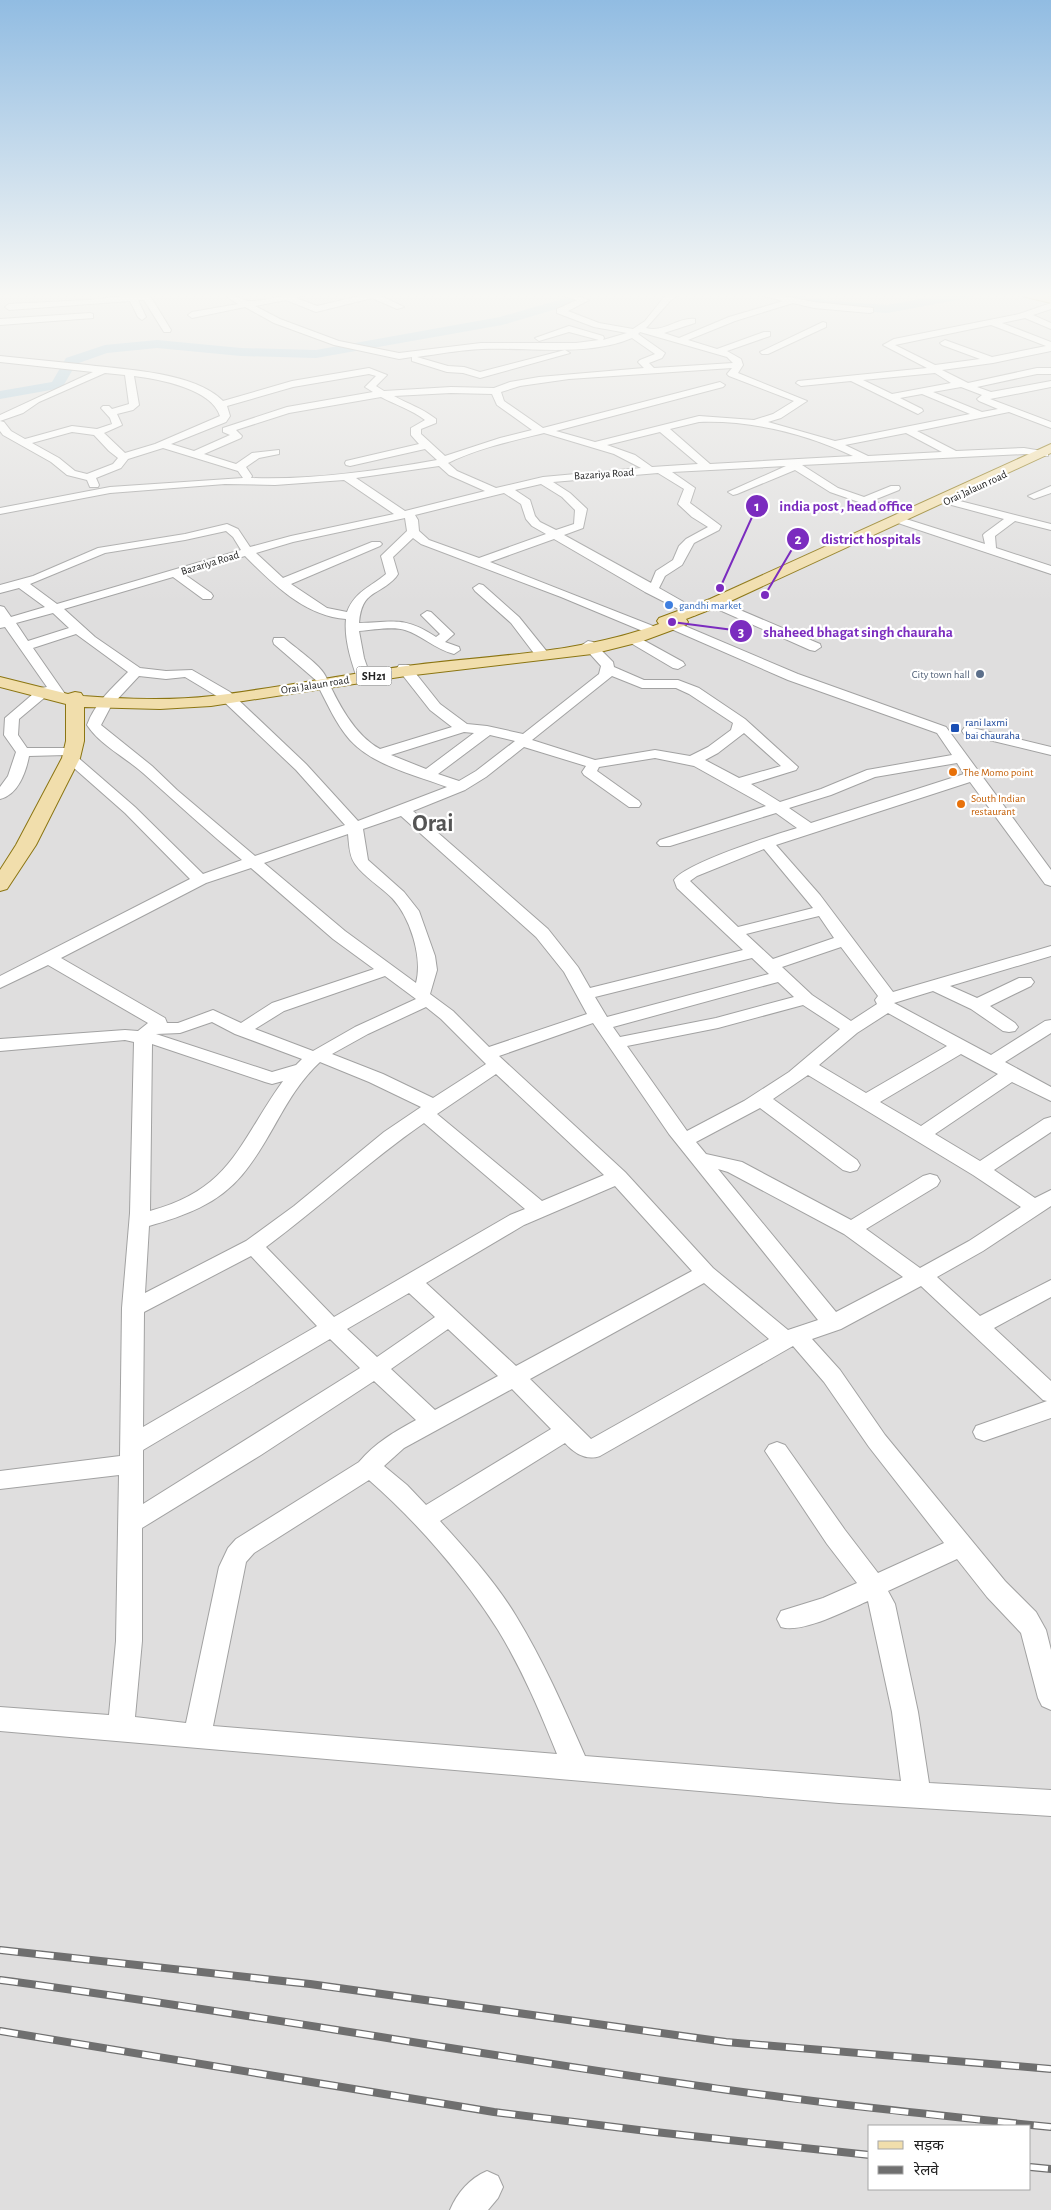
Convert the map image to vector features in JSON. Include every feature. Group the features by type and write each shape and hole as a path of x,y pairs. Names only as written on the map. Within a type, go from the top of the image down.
{"main road":[{"name":"Orai Jalaun road","path":"1,683 59,696 108,702 160,704 227,697 405,670 590,647 720,606 1045,454"},
{"path":"676,621 1045,454"},
{"name":"Orai Jalaun road","path":"472,661 590,647 634,639 676,621"},
{"path":"0,885 26,845 71,754 75,742 59,696"}],"street":[{"path":"0,418 19,412 41,397"},
{"path":"24,442 72,429 98,432 117,425 108,410 130,408 134,405 133,397"},
{"path":"0,424 4,434 24,442 56,460 75,475 88,476 117,466 124,457 163,445 225,418 221,405 209,397"},
{"path":"221,405 248,397"},
{"path":"227,430 287,410 363,397"},
{"path":"387,397 417,409 432,421 416,428 416,435 453,473 493,491"},
{"path":"498,397 500,403 522,415 530,424 556,435 597,445 644,465 650,472"},
{"path":"0,512 94,493 225,481 275,482 347,477 442,461 504,440 662,397"},
{"path":"698,402 706,397"},
{"path":"752,423 777,416 802,401 792,397"},
{"path":"891,397 918,411"},
{"path":"937,397 981,415"},
{"path":"986,397 982,399 1051,425"},
{"path":"734,492 782,473 796,464 796,460 800,456 834,444 1011,409"},
{"path":"681,414 693,420"},
{"path":"597,445 632,434 693,420 716,419 752,423 834,444 867,460"},
{"path":"65,420 72,429"},
{"path":"193,456 237,436 235,433 208,424"},
{"path":"662,428 707,467"},
{"path":"906,429 956,456"},
{"path":"98,432 109,447 124,457"},
{"path":"861,438 889,459"},
{"path":"163,445 193,456 242,469"},
{"path":"350,463 427,445"},
{"name":"Bazariya Road","path":"4,623 306,535 406,515 493,491 507,490 543,480 582,475 707,467 956,456 1024,451 1045,454"},
{"path":"248,482 248,477 240,466 256,455 275,452"},
{"path":"796,464 834,490 876,505"},
{"path":"649,589 656,585 660,574 678,562 685,546 690,541 715,528 715,526 696,515 684,504 690,488 662,471"},
{"path":"88,476 93,481 94,493"},
{"path":"347,477 406,515 412,520 413,532 425,542 546,589 574,597 648,629"},
{"path":"479,562 559,535 579,526 582,514 581,509 566,495 543,480"},
{"path":"863,500 895,488"},
{"path":"1034,496 1051,489"},
{"path":"507,490 526,502 532,520 649,589 676,621 793,676 953,729 1051,751"},
{"path":"948,501 1051,527"},
{"path":"988,550 991,547 989,535 991,531 1013,518"},
{"path":"902,521 1051,570"},
{"path":"355,526 389,554"},
{"path":"0,589 22,584 52,573 102,550 185,537 219,528 231,528 238,534 248,552 319,609 352,622 405,625 417,630 436,643 454,650"},
{"path":"363,676 352,633 352,622 357,603 361,597 392,574 386,559 413,532"},
{"path":"284,582 376,544"},
{"path":"175,573 207,596"},
{"path":"22,584 56,609 110,656 136,672 187,673 227,697 301,767 355,826 356,848 362,862 398,895 411,911 427,956 428,970 425,997"},
{"path":"479,588 515,620 541,653"},
{"path":"720,606 815,647"},
{"path":"0,610 4,623 26,646 59,696 12,718 5,731 11,735 23,752 20,770 12,784 0,795"},
{"path":"427,615 448,634 436,643"},
{"path":"26,646 78,629"},
{"path":"634,639 678,665"},
{"path":"279,641 314,671 343,720 359,742 379,754 460,787"},
{"path":"0,983 200,880 403,810 460,787 481,774 605,676 608,669 605,661 590,647"},
{"path":"608,669 642,684 671,683 683,685 714,703 740,722 791,766 739,783"},
{"path":"405,670 435,707 464,728"},
{"path":"136,672 108,702 96,719 94,725 98,731 254,861 339,935 425,997 618,1177 706,1273 791,1338 832,1376 877,1441 961,1546 996,1589 1028,1620 1033,1630 1051,1698"},
{"path":"691,761 713,750 738,732 740,722"},
{"path":"379,754 464,728 487,730 524,740 594,764 655,754 698,762 739,783 777,806 809,829"},
{"path":"953,729 961,758 1051,881"},
{"path":"953,729 1051,864"},
{"path":"429,774 487,730"},
{"path":"23,752 71,754 200,880"},
{"path":"665,843 826,792 872,773 961,758"},
{"path":"594,764 589,772 634,804"},
{"path":"851,1029 806,999 754,952 736,932 683,885 682,880 691,873 766,843 973,776"},
{"path":"403,810 542,933 572,972 600,1020 684,1140 832,1323"},
{"path":"766,843 796,874 887,1001 960,1046 1011,1074 1049,1091"},
{"path":"736,932 823,910"},
{"path":"134,1308 253,1246 301,1211 391,1136 429,1110 492,1060 600,1020 775,971 844,940"},
{"path":"684,1140 760,1099 808,1066 887,1001 934,985 1051,951"},
{"path":"585,994 754,952"},
{"path":"48,958 159,1022 146,1035 140,1221 134,1308 129,1641 121,1728"},
{"path":"241,1030 278,1007 386,970"},
{"path":"977,1005 1026,982"},
{"path":"934,985 977,1005 1009,1027"},
{"path":"146,1035 272,1078 312,1061 338,1043 425,997"},
{"path":"616,1043 718,1023 806,999"},
{"path":"0,1045 146,1035 180,1028 213,1015 241,1030 312,1061 376,1078 429,1110 540,1210"},
{"path":"992,1063 1017,1045 1051,1025"},
{"path":"866,1102 913,1072 937,1061 960,1046"},
{"path":"140,1221 164,1215 192,1204 214,1191 231,1175 276,1107 312,1061"},
{"path":"808,1066 980,1170 1044,1205"},
{"path":"921,1135 1011,1074"},
{"path":"272,1078 276,1107"},
{"path":"760,1099 850,1165"},
{"path":"980,1170 1051,1122"},
{"path":"699,1159 724,1162 735,1167 851,1229 921,1277 1051,1394"},
{"path":"0,1480 131,1455 332,1328 517,1220 618,1177"},
{"path":"851,1229 930,1181"},
{"path":"411,1282 514,1377 586,1448 592,1450 600,1448 791,1338 832,1323 872,1304 976,1246 1044,1205"},
{"path":"253,1246 332,1328 432,1421"},
{"path":"197,1737 231,1567 236,1555 245,1546 366,1469 378,1456 396,1442 706,1273"},
{"path":"978,1327 1051,1288"},
{"path":"131,1523 282,1432 376,1370 450,1317"},
{"path":"984,1432 1051,1409"},
{"path":"423,1519 567,1430"},
{"path":"777,1451 836,1537 873,1585 882,1604 888,1623 905,1712 917,1795"},
{"path":"366,1469 377,1473 399,1492 471,1572 507,1623 549,1703 576,1768"},
{"path":"790,1619 830,1607 873,1585 961,1546"},
{"path":"0,1719 576,1768 917,1795 1051,1803"},
{"path":"466,2210 487,2187"}],"shaded area":[{"path":"0,397 1051,397 1051,2210 0,2210"}],"railway":[{"path":"0,1950 310,1984 726,2042 1051,2069"},
{"path":"0,1980 728,2090 1051,2127"},
{"path":"0,2031 494,2112 655,2132 868,2155"},
{"path":"1031,2167 1051,2169"}],"place":[{"name":"india post , head office","path":"720,588"},
{"name":"district hospitals","path":"765,595"},
{"name":"gandhi market","path":"669,605"},
{"name":"shaheed bhagat singh chauraha","path":"672,622"},
{"name":"City town hall","path":"980,674"},
{"name":"rani laxmi bai chauraha","path":"955,728"},
{"name":"The Momo point","path":"953,772"},
{"name":"South Indian restaurant","path":"961,804"}],"district":[{"name":"Orai","path":"433,824"}]}
